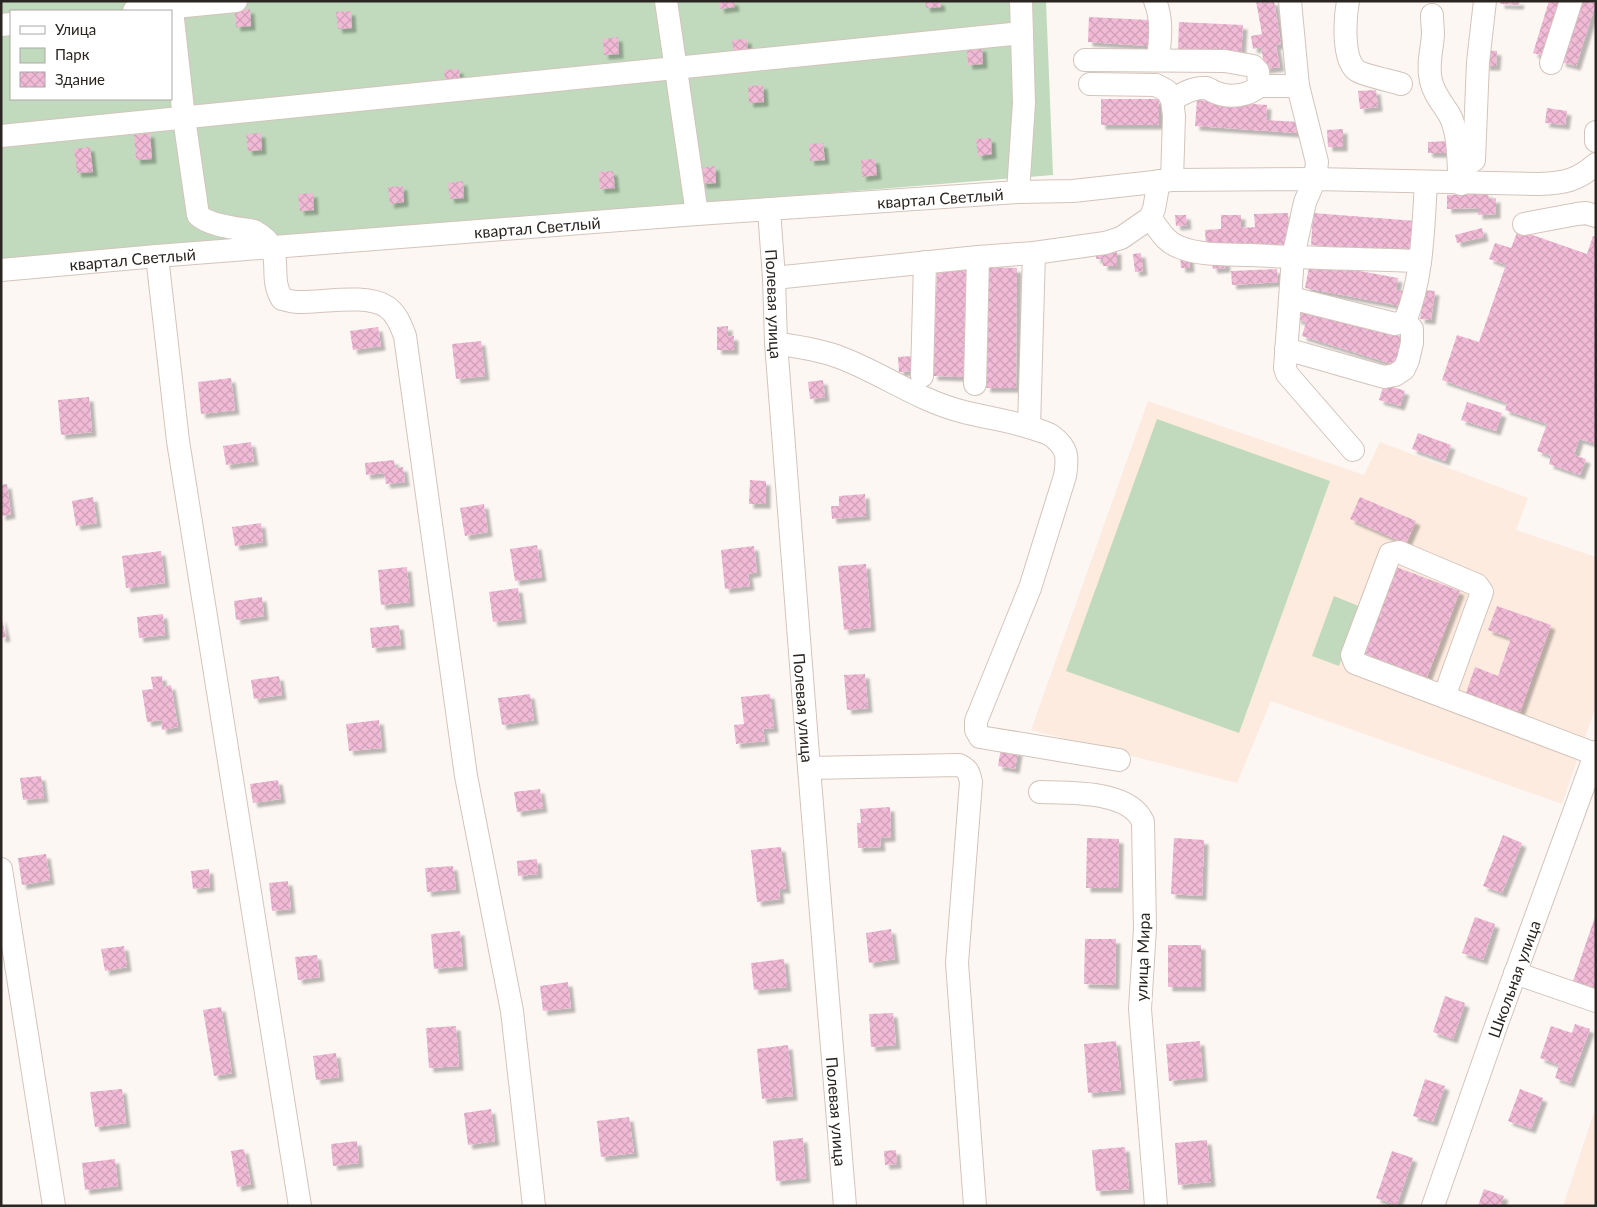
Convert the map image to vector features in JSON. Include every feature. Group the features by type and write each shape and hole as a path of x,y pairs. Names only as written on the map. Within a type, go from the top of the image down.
{"street":[{"path":"139,10 172,4 236,1"},
{"path":"666,1 697,214"},
{"path":"1018,192 1024,103 1022,1"},
{"path":"1156,1 1160,12 1161,29 1158,60"},
{"path":"1290,1 1298,86 1317,162 1316,179 1306,202 1293,257 1284,368 1287,374 1353,450"},
{"path":"1348,1 1345,44 1351,63 1356,70 1401,84"},
{"path":"1460,177 1474,160 1478,62 1485,1"},
{"path":"1551,63 1571,1"},
{"path":"172,4 184,118 198,215 202,220 254,231 260,234 274,248 278,291 282,299 297,302 348,300 376,302 387,307 398,320 405,336 466,776 512,1011 534,1206"},
{"path":"1432,15 1433,36 1429,58 1431,81 1438,100 1449,114 1454,128 1460,177"},
{"path":"1,136 1022,33"},
{"path":"1085,60 1240,62 1254,66 1258,71 1259,86"},
{"path":"774,278 1034,253 1105,243 1122,238 1150,218 1166,181 1174,116 1172,100 1167,91 1156,85 1090,84"},
{"path":"1172,100 1198,88 1208,88 1218,94 1244,94 1253,92 1259,86 1298,86"},
{"path":"1596,132 1596,141"},
{"path":"1587,177 1587,172 1596,164"},
{"name":"квартал Светлый","path":"1,270 697,214 1018,192 1073,191 1166,181 1316,179 1426,182 1460,177 1539,184 1564,183 1587,177"},
{"path":"1290,298 1395,324 1405,321 1411,308 1420,261 1426,182"},
{"name":"Полевая улица","path":"769,210 776,344 845,1206"},
{"path":"1524,224 1577,214 1596,216"},
{"path":"1150,218 1164,238 1180,248 1203,252 1420,261"},
{"path":"1029,427 1034,253"},
{"path":"157,256 178,441 300,1206"},
{"path":"975,384 978,257"},
{"path":"922,376 925,262"},
{"path":"1286,349 1384,377 1395,375 1404,369 1412,343 1412,329 1405,321"},
{"path":"776,344 811,348 839,357 930,402 1029,427 1050,434 1062,445 1068,457 1065,476 1030,588 976,721 976,730 980,737 1119,760"},
{"path":"1444,697 1482,592 1477,584 1399,552 1390,554 1352,655 1355,664 1595,753"},
{"name":"Школьная улица","path":"1433,1206 1595,753"},
{"path":"809,768 959,765 966,768 969,772 971,782 957,963 975,1206"},
{"name":"улица Мира","path":"1040,792 1092,794 1118,801 1139,813 1143,822 1145,928 1140,1009 1156,1206"},
{"path":"1,869 54,1206"},
{"path":"1515,973 1596,1001"}],"shaded area":[{"path":"1148,401 1364,475 1380,442 1528,498 1516,530 1596,557 1596,706 1562,804 1271,701 1237,783 1031,730"},
{"path":"1594,1112 1596,1113 1596,1206 1563,1206"}],"green space":[{"path":"1,1 1046,1 1053,175 1,260"},
{"path":"1157,419 1330,481 1239,733 1066,671"},
{"path":"1334,596 1361,607 1339,666 1312,656"}],"building":[{"path":"719,1 734,1 735,7 720,9"},
{"path":"925,1 940,1 941,7 926,8"},
{"path":"1256,1 1274,1 1281,44 1276,45 1280,67 1265,69 1261,47 1253,49 1251,36 1262,34"},
{"path":"1500,1 1520,1 1519,5 1500,4"},
{"path":"1549,1 1565,1 1547,57 1533,53"},
{"path":"1580,1 1596,3 1576,66 1561,62"},
{"path":"250,9 251,26 236,27 235,11"},
{"path":"351,11 352,28 338,29 336,12"},
{"path":"1089,17 1149,20 1148,46 1088,42"},
{"path":"1179,22 1243,25 1241,55 1178,51"},
{"path":"618,37 619,54 604,55 603,39"},
{"path":"747,39 748,56 734,57 732,40"},
{"path":"982,47 983,64 968,65 967,49"},
{"path":"1485,50 1497,51 1496,66 1485,66"},
{"path":"459,69 460,86 446,87 444,70"},
{"path":"763,85 764,102 749,103 748,86"},
{"path":"1376,90 1378,107 1360,109 1358,91"},
{"path":"1101,99 1159,99 1159,125 1101,125"},
{"path":"1197,100 1267,105 1266,120 1298,122 1297,133 1195,126"},
{"path":"1547,108 1567,111 1565,125 1545,123"},
{"path":"1343,129 1343,147 1328,147 1327,130"},
{"path":"150,133 152,159 136,160 134,135"},
{"path":"261,133 262,150 248,151 246,134"},
{"path":"991,138 992,154 978,156 976,139"},
{"path":"1448,141 1448,153 1428,153 1428,142"},
{"path":"823,143 825,160 810,161 809,144"},
{"path":"90,147 93,172 77,173 74,149"},
{"path":"875,159 877,175 862,177 861,160"},
{"path":"715,166 716,183 702,184 700,168"},
{"path":"613,171 615,188 600,189 599,172"},
{"path":"463,181 464,198 450,199 448,183"},
{"path":"403,186 404,202 390,204 388,187"},
{"path":"313,193 314,210 300,211 298,194"},
{"path":"1488,193 1489,199 1496,198 1496,214 1478,215 1478,208 1447,209 1447,195"},
{"path":"1288,213 1290,249 1206,246 1205,230 1221,229 1221,215 1241,215 1241,228 1255,227 1254,214"},
{"path":"1313,213 1416,221 1415,237 1411,236 1409,252 1311,245"},
{"path":"1175,215 1186,215 1187,225 1176,226"},
{"path":"1482,228 1484,237 1457,243 1455,235"},
{"path":"1518,230 1587,254 1593,236 1596,237 1596,444 1579,439 1574,455 1586,459 1580,475 1549,464 1551,456 1537,451 1547,424 1505,410 1507,403 1442,380 1457,335 1479,342 1506,265 1489,259 1495,243 1511,248"},
{"path":"1096,250 1117,250 1117,266 1103,266 1103,259 1096,259"},
{"path":"1141,253 1143,271 1135,272 1133,254"},
{"path":"1189,254 1190,268 1181,268 1180,255"},
{"path":"1225,258 1226,268 1213,269 1211,259"},
{"path":"1310,262 1398,278 1396,290 1404,291 1401,306 1305,288"},
{"path":"937,267 968,268 963,377 933,376"},
{"path":"988,267 1017,268 1016,388 986,388"},
{"path":"1277,269 1278,282 1232,285 1231,271"},
{"path":"1424,290 1435,291 1431,320 1420,319"},
{"path":"1300,306 1407,338 1398,366 1302,336 1306,322 1296,319"},
{"path":"728,326 728,336 734,336 734,350 717,350 717,327"},
{"path":"378,327 381,346 353,350 350,331"},
{"path":"481,341 485,376 456,379 452,344"},
{"path":"912,356 913,371 899,372 898,357"},
{"path":"231,378 235,410 201,414 198,382"},
{"path":"823,380 825,397 810,399 808,382"},
{"path":"1384,384 1405,391 1400,406 1379,400"},
{"path":"89,397 92,432 61,435 58,400"},
{"path":"1467,402 1502,413 1496,431 1461,420"},
{"path":"1418,433 1451,445 1445,461 1412,449"},
{"path":"251,442 254,461 226,465 223,446"},
{"path":"394,460 395,468 403,467 405,482 386,484 384,473 366,475 365,463"},
{"path":"750,480 766,481 766,504 749,504"},
{"path":"7,484 11,514 1,516 1,485"},
{"path":"865,494 866,516 832,519 831,506 839,506 839,496"},
{"path":"93,497 97,523 76,526 72,501"},
{"path":"1360,497 1416,521 1406,544 1350,519"},
{"path":"484,504 488,532 465,536 460,508"},
{"path":"261,523 263,542 235,546 232,527"},
{"path":"537,545 542,577 515,581 510,549"},
{"path":"754,546 757,572 748,574 750,586 725,589 721,550"},
{"path":"161,551 165,583 126,588 122,556"},
{"path":"866,564 871,627 844,630 838,566"},
{"path":"407,567 410,602 381,605 378,570"},
{"path":"1396,567 1460,591 1427,677 1363,653"},
{"path":"518,588 522,619 493,622 489,592"},
{"path":"262,597 264,616 236,620 234,601"},
{"path":"1497,606 1551,625 1520,712 1466,693 1475,667 1498,676 1511,638 1488,630"},
{"path":"163,614 165,635 139,638 137,617"},
{"path":"1,616 6,637 1,638"},
{"path":"399,625 401,645 372,648 370,628"},
{"path":"865,674 868,708 847,710 844,675"},
{"path":"162,676 163,687 171,685 178,727 162,730 161,720 147,722 142,690 153,689 151,677"},
{"path":"279,676 282,695 254,699 251,680"},
{"path":"530,694 534,720 502,725 498,698"},
{"path":"770,694 774,728 763,729 765,741 736,744 734,725 744,724 741,697"},
{"path":"379,720 382,748 349,751 346,724"},
{"path":"1001,748 1018,751 1015,769 998,766"},
{"path":"41,776 44,798 23,800 20,778"},
{"path":"278,780 281,799 253,803 250,784"},
{"path":"540,789 543,808 517,812 514,792"},
{"path":"890,807 891,837 880,838 881,847 858,848 857,823 861,823 860,809"},
{"path":"1503,835 1522,843 1502,893 1483,886"},
{"path":"1087,838 1119,839 1118,888 1086,888"},
{"path":"1174,838 1204,840 1202,896 1171,894"},
{"path":"781,847 786,889 779,889 780,899 757,902 751,850"},
{"path":"46,854 50,880 22,885 18,858"},
{"path":"537,859 538,874 518,876 517,861"},
{"path":"453,866 456,889 427,892 425,868"},
{"path":"209,869 210,887 193,889 191,871"},
{"path":"288,881 291,909 272,911 269,883"},
{"path":"1596,914 1596,988 1573,981"},
{"path":"1475,917 1495,924 1483,960 1462,953"},
{"path":"891,929 895,959 869,963 866,933"},
{"path":"460,931 463,966 434,969 431,934"},
{"path":"1085,939 1116,939 1115,985 1084,984"},
{"path":"1168,945 1201,945 1201,987 1168,987"},
{"path":"124,946 127,967 105,971 101,949"},
{"path":"317,955 320,977 298,980 295,957"},
{"path":"784,959 787,987 754,990 751,963"},
{"path":"568,982 571,1008 543,1011 540,986"},
{"path":"1445,996 1465,1003 1453,1039 1433,1032"},
{"path":"221,1007 232,1073 214,1076 203,1010"},
{"path":"893,1013 896,1045 871,1047 869,1014"},
{"path":"1575,1024 1590,1029 1570,1083 1555,1078 1559,1065 1540,1058 1551,1026 1572,1033"},
{"path":"456,1026 459,1066 429,1068 426,1028"},
{"path":"1116,1041 1121,1090 1088,1093 1084,1044"},
{"path":"1200,1041 1203,1077 1169,1081 1166,1044"},
{"path":"788,1045 793,1096 762,1099 757,1049"},
{"path":"336,1053 339,1077 316,1080 313,1056"},
{"path":"1425,1079 1445,1086 1433,1122 1413,1116"},
{"path":"122,1089 126,1123 95,1127 90,1092"},
{"path":"1520,1089 1543,1098 1531,1129 1508,1121"},
{"path":"491,1109 495,1141 468,1145 464,1113"},
{"path":"629,1117 634,1153 601,1157 597,1121"},
{"path":"803,1138 806,1178 776,1181 773,1141"},
{"path":"1207,1140 1211,1182 1178,1185 1175,1143"},
{"path":"357,1141 359,1163 333,1166 331,1144"},
{"path":"1125,1147 1129,1189 1096,1191 1092,1150"},
{"path":"244,1149 251,1184 237,1187 231,1151"},
{"path":"896,1150 897,1164 885,1165 884,1151"},
{"path":"1392,1151 1413,1158 1397,1205 1376,1198"},
{"path":"115,1159 118,1186 85,1190 82,1163"},
{"path":"1484,1189 1504,1196 1500,1206 1478,1206"}]}
